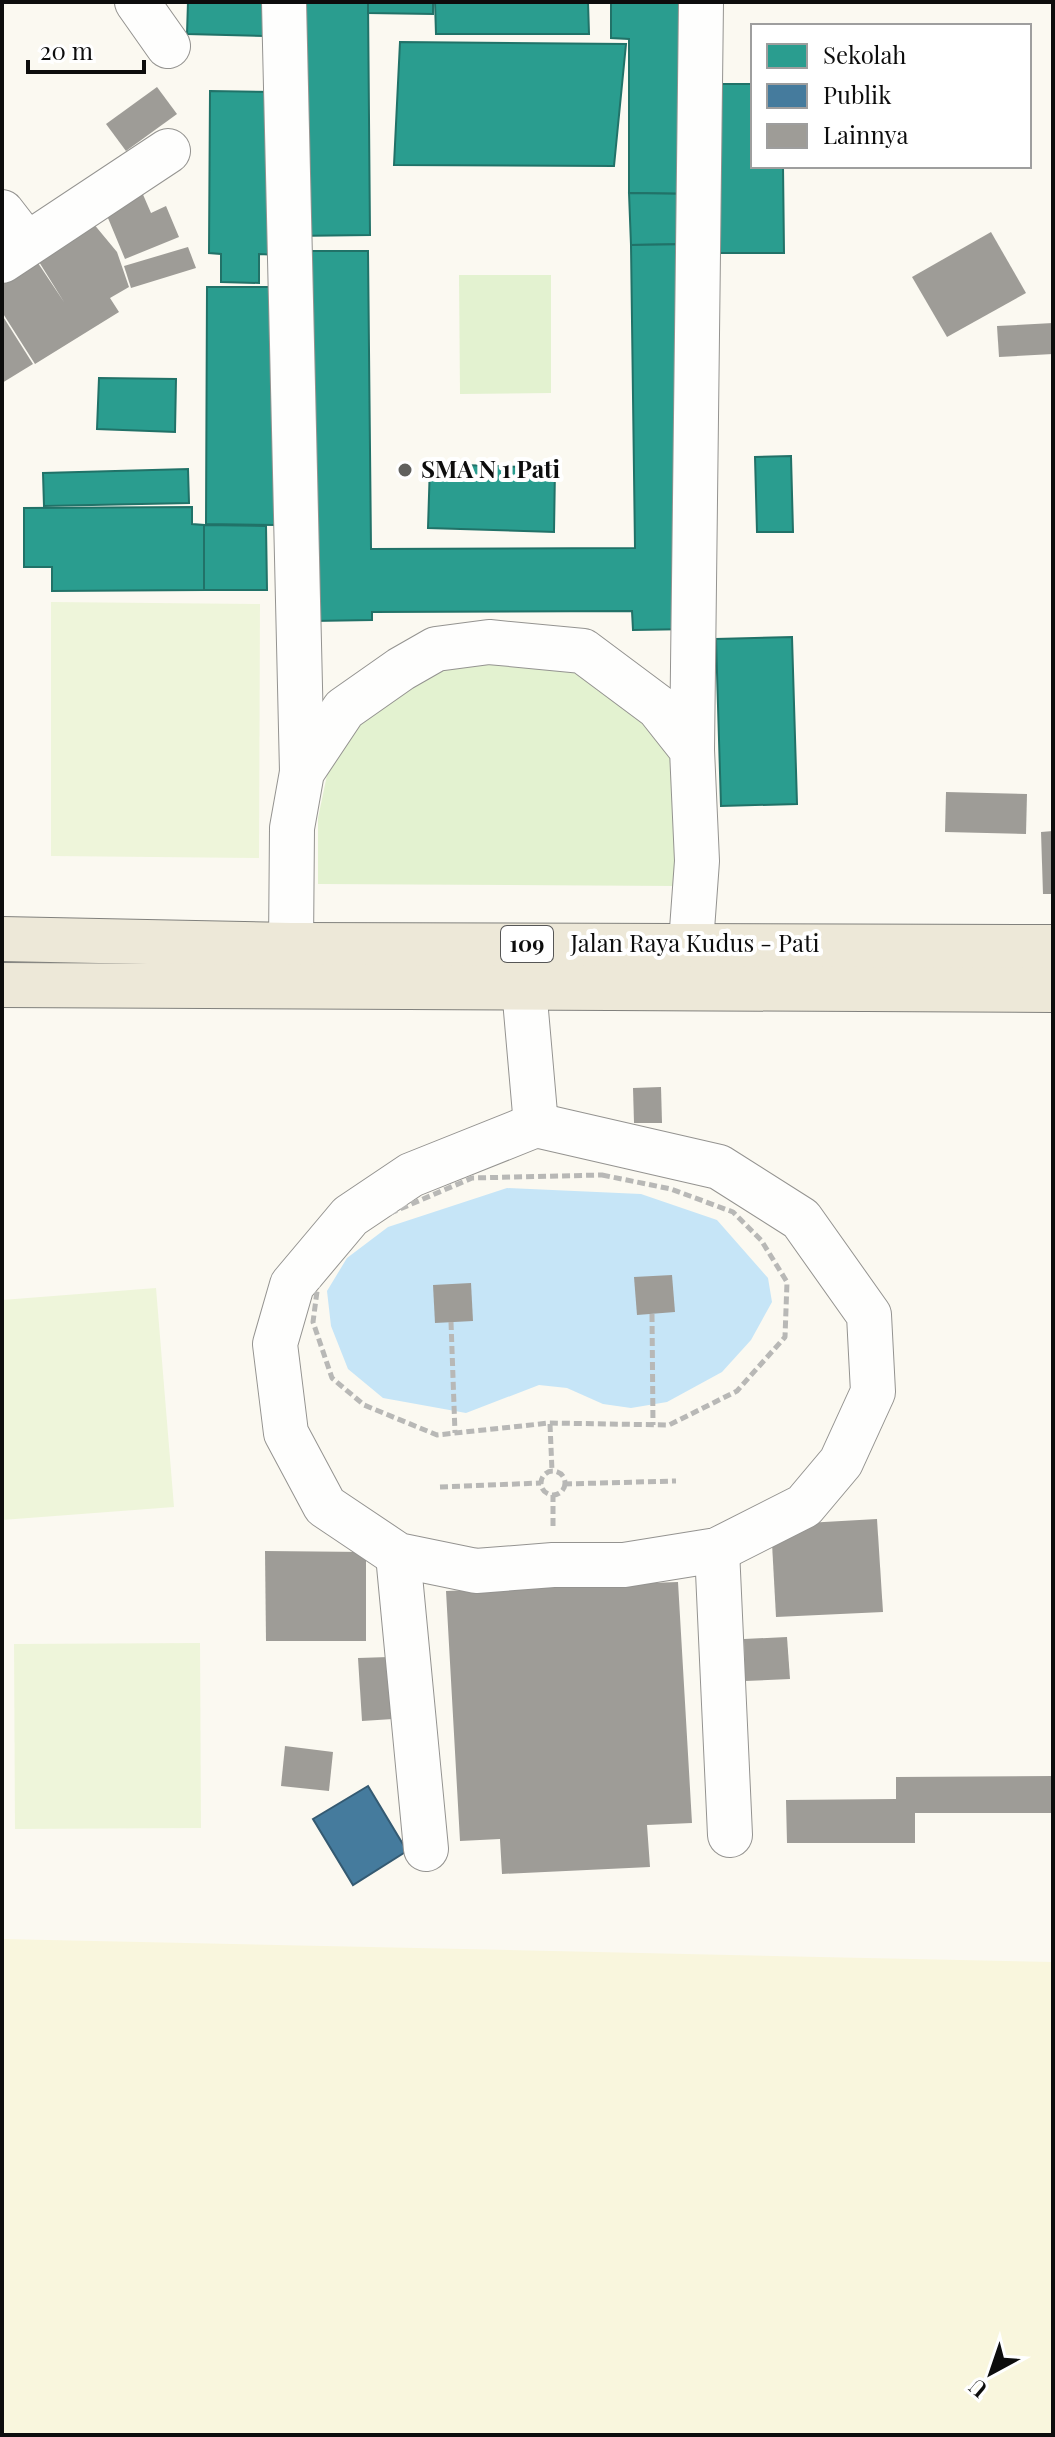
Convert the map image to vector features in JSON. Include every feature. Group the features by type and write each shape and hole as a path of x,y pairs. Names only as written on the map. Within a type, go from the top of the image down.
{"main road":[{"name":"Jalan Raya Kudus - Pati","path":"2,939 291,945 691,943 1053,947"},
{"name":"Jalan Raya Kudus - Pati","path":"2,985 1053,990"}],"street":[{"path":"137,2 168,46"},
{"path":"284,2 302,772 292,828 291,945"},
{"path":"691,943 697,861 692,750 701,2"},
{"path":"10,239 168,151"},
{"path":"302,772 344,709 401,669 436,649 489,642 583,651 658,707 692,750"},
{"path":"524,988 536,1125"},
{"path":"536,1125 719,1167 801,1219 869,1315 873,1392 841,1462 804,1506 717,1550 624,1565 553,1565 476,1571 398,1555 325,1506 286,1433 275,1344 292,1285 350,1216 411,1175 536,1125"},
{"path":"717,1550 730,1835"},
{"path":"398,1555 426,1849"}],"path":[{"path":"602,1175 671,1189 733,1212 761,1240 787,1282 785,1337 737,1391 669,1425 549,1423 437,1435 364,1405 332,1378 313,1322 319,1276 342,1243 379,1218 472,1178 602,1175"},
{"path":"652,1314 653,1425"},
{"path":"451,1322 455,1433"},
{"path":"549,1423 552,1471"},
{"path":"552,1471 560,1473 564,1484 560,1492 553,1495 546,1493 541,1483 542,1476 552,1471"},
{"path":"564,1484 676,1481"},
{"path":"440,1487 541,1483"}],"shaded area":[{"path":"2,1939 1053,1962 1053,2435 2,2435"}],"green space":[{"path":"459,275 551,275 551,393 460,394"},
{"path":"51,602 260,604 259,858 51,856"},
{"path":"436,659 568,661 655,720 674,758 676,886 318,884 318,818 327,775 350,722"},
{"path":"156,1288 174,1507 2,1520 2,1300"},
{"path":"200,1643 201,1828 15,1829 14,1644"}],"water":[{"path":"507,1188 641,1194 717,1220 768,1278 772,1302 751,1340 722,1372 667,1402 631,1408 603,1404 567,1388 539,1385 466,1413 383,1398 348,1369 331,1326 327,1291 347,1258 388,1227"}],"building: Sekolah":[{"path":"188,2 265,2 264,36 187,34"},
{"path":"303,2 368,2 370,235 292,236"},
{"path":"368,2 433,2 433,14 368,13"},
{"path":"435,2 588,2 589,34 436,34"},
{"path":"611,2 694,2 695,194 629,193 629,39 611,38"},
{"path":"400,42 626,44 614,166 394,165"},
{"path":"703,84 751,84 751,168 783,168 784,253 703,253"},
{"path":"210,91 279,92 278,255 259,254 259,283 221,282 221,254 209,253"},
{"path":"629,193 695,194 694,244 631,245"},
{"path":"694,244 692,629 633,630 632,611 372,612 372,620 313,621 309,251 368,251 371,549 635,548 631,245"},
{"path":"207,287 277,287 276,525 206,524"},
{"path":"99,378 176,379 175,432 97,429"},
{"path":"791,456 793,532 757,532 755,457"},
{"path":"430,464 555,468 554,532 428,528"},
{"path":"188,469 189,503 44,506 43,473"},
{"path":"192,507 192,524 204,525 204,590 52,591 52,567 24,567 24,508"},
{"path":"204,525 266,526 267,590 204,590"},
{"path":"792,637 797,804 721,806 716,639"}],"building: Publik":[{"path":"368,1786 407,1851 353,1885 313,1819"}],"building: Lainnya":[{"path":"157,87 177,114 126,151 106,124"},
{"path":"141,190 151,213 166,206 179,237 125,259 103,206"},
{"path":"83,211 117,252 129,287 110,298 119,312 35,364 2,312 2,266 38,263 64,302 36,257"},
{"path":"991,232 1026,293 947,337 912,277"},
{"path":"188,247 196,268 131,288 124,266"},
{"path":"2,315 33,364 2,383"},
{"path":"1053,323 1053,354 999,357 997,326"},
{"path":"946,792 1027,794 1026,834 945,832"},
{"path":"1053,831 1053,894 1043,894 1041,832"},
{"path":"661,1087 662,1123 634,1123 633,1088"},
{"path":"672,1275 675,1312 637,1315 634,1277"},
{"path":"471,1283 473,1321 435,1323 433,1285"},
{"path":"877,1519 883,1612 776,1617 771,1525"},
{"path":"265,1551 366,1552 366,1641 266,1641"},
{"path":"678,1582 692,1823 647,1825 650,1867 502,1874 500,1839 460,1841 446,1591"},
{"path":"787,1637 790,1679 745,1681 744,1639"},
{"path":"389,1657 393,1719 362,1721 358,1658"},
{"path":"285,1746 333,1752 329,1791 281,1786"},
{"path":"1053,1776 1053,1813 915,1813 915,1843 787,1843 786,1800 896,1799 896,1777"}],"place":[{"name":"SMA N 1 Pati","path":"405,470"}]}
